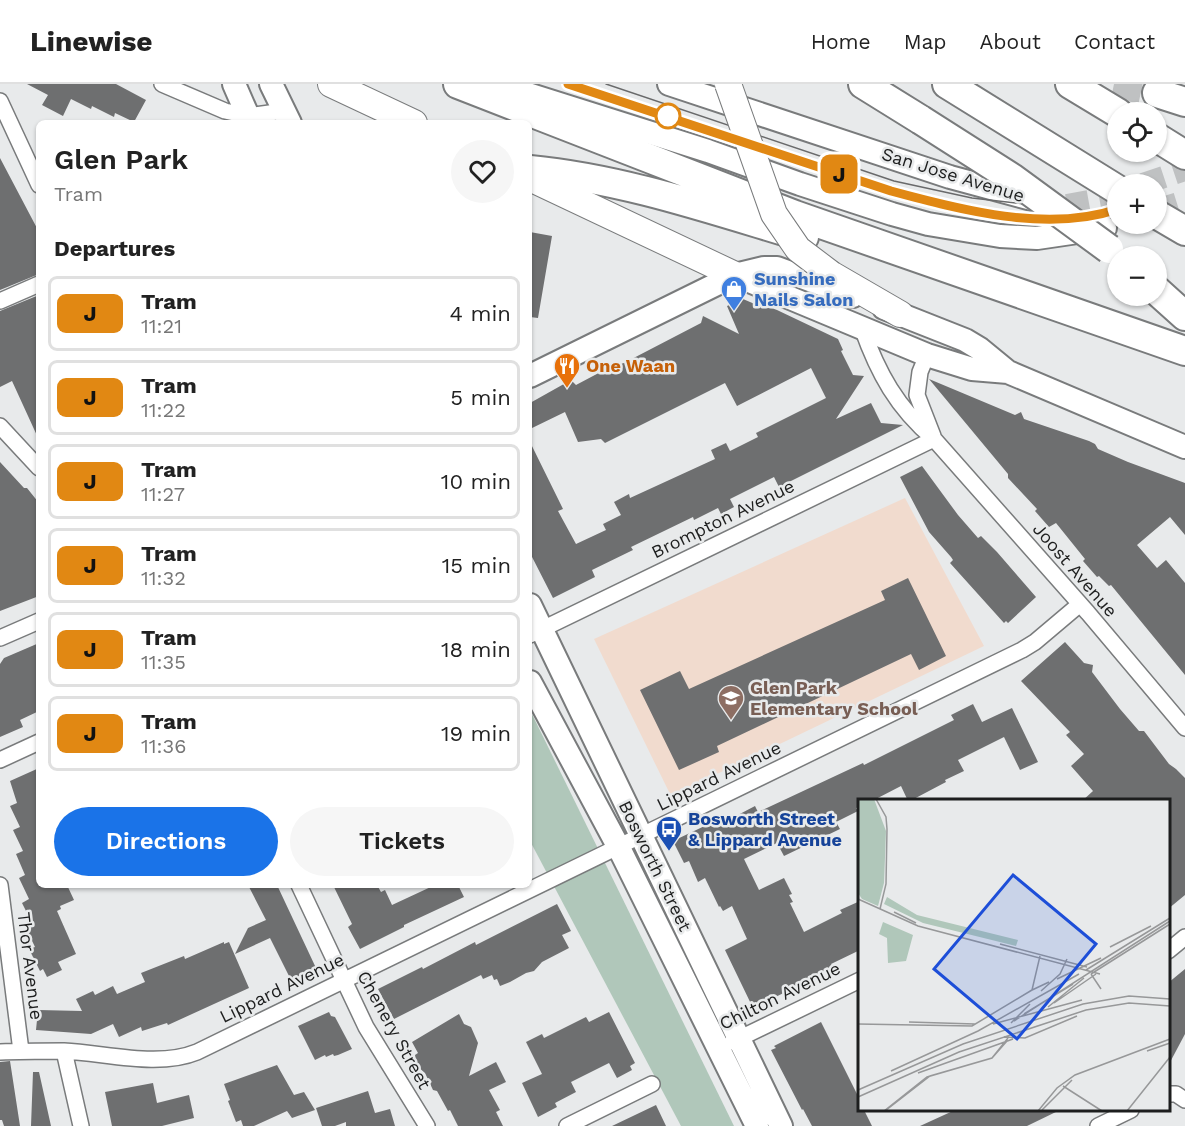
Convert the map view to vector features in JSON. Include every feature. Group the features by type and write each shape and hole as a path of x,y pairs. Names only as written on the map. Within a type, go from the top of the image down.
{"highway":[{"path":"458,84 795,215 1185,351"},
{"path":"863,84 1012,178 1107,248"},
{"path":"947,84 1107,183"},
{"path":"1070,84 1107,106"},
{"path":"1157,93 1185,102"},
{"path":"1167,144 1185,155"},
{"path":"532,170 653,192 808,238 976,279"},
{"path":"1167,220 1185,231"},
{"path":"1167,300 1185,316"}],"main road":[{"path":"234,84 250,119"},
{"path":"271,84 287,117"},
{"path":"331,84 408,120"},
{"path":"496,84 708,150 871,207 928,224 1000,236 1037,238 1105,228"},
{"name":"San Jose Avenue","path":"669,84 950,177 1023,198 1067,205"},
{"path":"728,84 774,214 798,249 831,274 900,314"},
{"path":"532,179 735,275 927,355 972,369 1008,372"},
{"path":"532,375 735,275 764,268 777,268 965,340 1008,372 1185,447"},
{"path":"1139,428 1185,456"},
{"name":"Bosworth Street","path":"532,614 536,632 641,836 728,1043 757,1126"},
{"name":"Bosworth Street","path":"532,686 728,1043 781,1126"}],"street":[{"path":"162,84 216,108 250,119 287,117"},
{"path":"0,101 36,179"},
{"path":"0,301 36,285"},
{"name":"Joost Avenue","path":"862,328 879,372 916,424 934,439 1080,604 1185,728"},
{"name":"Joost Avenue","path":"927,355 920,372 917,395 934,439"},
{"path":"0,426 36,465"},
{"name":"Brompton Avenue","path":"536,632 934,439"},
{"name":"Lippard Avenue","path":"532,888 1022,650 1080,604"},
{"path":"0,638 36,622"},
{"path":"0,760 36,743"},
{"name":"Thor Avenue","path":"0,885 21,1051"},
{"name":"Chenery Street","path":"300,888 378,1049 427,1126"},
{"name":"Lippard Avenue","path":"0,1052 64,1051 162,1059 186,1056 532,888"},
{"path":"1170,949 1185,937"},
{"name":"Chilton Avenue","path":"728,1043 858,981"},
{"path":"64,1051 81,1126"},
{"path":"567,1126 652,1084"},
{"path":"1098,1126 1129,1111"}],"shaded area":[{"name":"Glen Park Elementary School","path":"905,498 984,646 671,796 594,639"}],"green space":[{"path":"532,714 734,1126 681,1126 532,845"}],"building":[{"path":"27,84 116,84 146,100 135,120 130,120 115,113 114,117 92,106 91,109 71,99 63,116 42,105 48,95"},
{"path":"0,158 36,226 36,275 0,290"},
{"path":"532,232 552,236 538,318 532,317"},
{"path":"36,296 36,433 12,381 0,387 0,311"},
{"path":"743,299 757,305 761,304 838,339 843,350 841,351 853,375 864,376 836,419 871,403 881,423 903,425 779,487 774,477 730,499 734,507 721,514 718,508 694,520 693,517 631,547 633,550 592,570 595,577 553,598 532,557 532,446 563,509 558,511 576,544 606,530 603,524 621,515 614,502 629,494 630,498 715,459 711,450 726,443 730,451 758,437 756,433 826,398 811,368 737,406 725,383 605,443 601,439 578,442 565,412 532,428 532,402 571,380 576,385 610,367 624,363 701,323 703,316 739,334 727,306"},
{"path":"929,379 1015,415 1021,412 1024,419 1089,441 1098,449 1185,483 1185,535 1170,517 1137,545 1157,568 1166,560 1185,583 1185,675 1111,585 1109,586 1099,576 1097,577 1083,561 1085,559 1056,523 1049,527 1035,511 1037,509 1008,478 1008,474"},
{"path":"0,462 36,499 36,597 0,611"},
{"path":"922,466 978,538 981,536 997,552 1036,597 1008,623 1006,621 1004,623 950,563 953,560 951,557 929,532 900,477"},
{"path":"908,578 946,656 919,670 911,654 717,746 719,752 679,770 640,690 680,671 689,689 885,600 881,591"},
{"path":"1065,642 1084,663 1093,665 1092,672 1120,709 1139,731 1144,731 1169,764 1185,778 1185,895 1170,907 1170,799 1084,799 1093,791 1071,766 1084,754 1066,735 1070,732 1021,681"},
{"path":"36,644 36,712 20,720 23,727 0,737 0,664 4,658"},
{"path":"973,704 982,722 1012,708 1038,762 1020,770 1004,737 958,760 964,771 914,799 907,799 901,786 876,799 858,799 858,808 856,808 858,811 836,822 840,829 784,856 777,843 744,859 759,890 784,878 792,894 789,895 793,902 790,903 804,932 842,913 840,910 858,902 858,951 831,964 833,967 829,971 753,1008 725,950 747,939 732,906 723,911 719,907 705,878 698,882 689,861 684,863 673,841 713,822 715,827 755,806 758,812 863,763 864,765 954,720 951,715"},
{"path":"36,769 36,888 68,888 74,900 60,906 61,909 57,911 76,954 58,962 62,970 47,977 43,969 40,971 29,949 35,947 25,926 32,923 22,903 29,899 19,878 25,875 16,854 23,851 13,830 20,827 10,806 17,803 10,781"},
{"path":"250,888 278,888 316,968 291,980 270,938 235,954 248,928 266,920"},
{"path":"334,888 379,888 381,892 385,890 392,905 429,888 460,888 464,897 360,949 348,927 352,924"},
{"path":"557,904 571,931 562,935 569,948 542,962 534,971 510,982 500,986 492,975 483,979 481,975 394,1019 378,989 475,942 476,945"},
{"path":"224,942 224,944 229,942 249,988 168,1025 167,1023 142,1031 141,1027 119,1037 113,1024 91,1034 36,1030 38,1010 82,1011 76,999 93,991 95,995 113,986 117,994 145,982 141,973 184,956 185,959"},
{"path":"1185,969 1185,1034 1170,1062 1170,981"},
{"path":"329,1012 335,1017 352,1049 334,1056 333,1054 326,1057 325,1055 315,1060 298,1026"},
{"path":"609,1012 635,1063 630,1066 632,1070 617,1078 609,1063 571,1082 576,1092 555,1103 557,1107 538,1117 522,1083 542,1074 526,1042 542,1034 544,1038 586,1017 589,1022"},
{"path":"459,1014 464,1024 471,1027 478,1043 469,1076 496,1062 506,1082 489,1090 500,1110 496,1112 503,1126 458,1126 437,1091 433,1090 425,1073 417,1066 415,1055 418,1053 412,1042"},
{"path":"821,1022 858,1096 858,1111 864,1111 872,1126 812,1126 771,1050 776,1048 774,1046"},
{"path":"10,1061 20,1126 4,1126 0,1120 0,1062"},
{"path":"277,1065 294,1095 304,1092 315,1110 292,1118 287,1111 254,1126 243,1126 241,1120 236,1122 224,1084"},
{"path":"33,1072 39,1072 51,1126 31,1126"},
{"path":"153,1083 157,1103 189,1095 194,1118 162,1126 112,1126 105,1092"},
{"path":"368,1091 375,1113 390,1109 395,1126 346,1126 346,1122 335,1126 322,1126 316,1108"},
{"path":"656,1105 666,1126 612,1126"},
{"path":"953,1111 1058,1111 1027,1126 920,1126"}],"tunnel":[{"path":"1114,84 1157,93"},
{"path":"1167,176 1185,170"},
{"path":"1067,205 1107,197"},
{"path":"1167,207 1185,201"}],"tram line":[{"path":"568,84 891,191 1003,215 1070,219"},
{"name":"J","path":"568,84 891,191 932,202 1035,220 1070,219 1107,213"},
{"path":"606,84 894,181 972,198 1034,205 1068,206"}],"place":[{"name":"Sunshine Nails Salon","path":"734,312"},
{"name":"One Waan","path":"567,389"},
{"name":"Glen Park Elementary School","path":"731,721"},
{"name":"Bosworth Street & Lippard Avenue","path":"669,852"}]}
